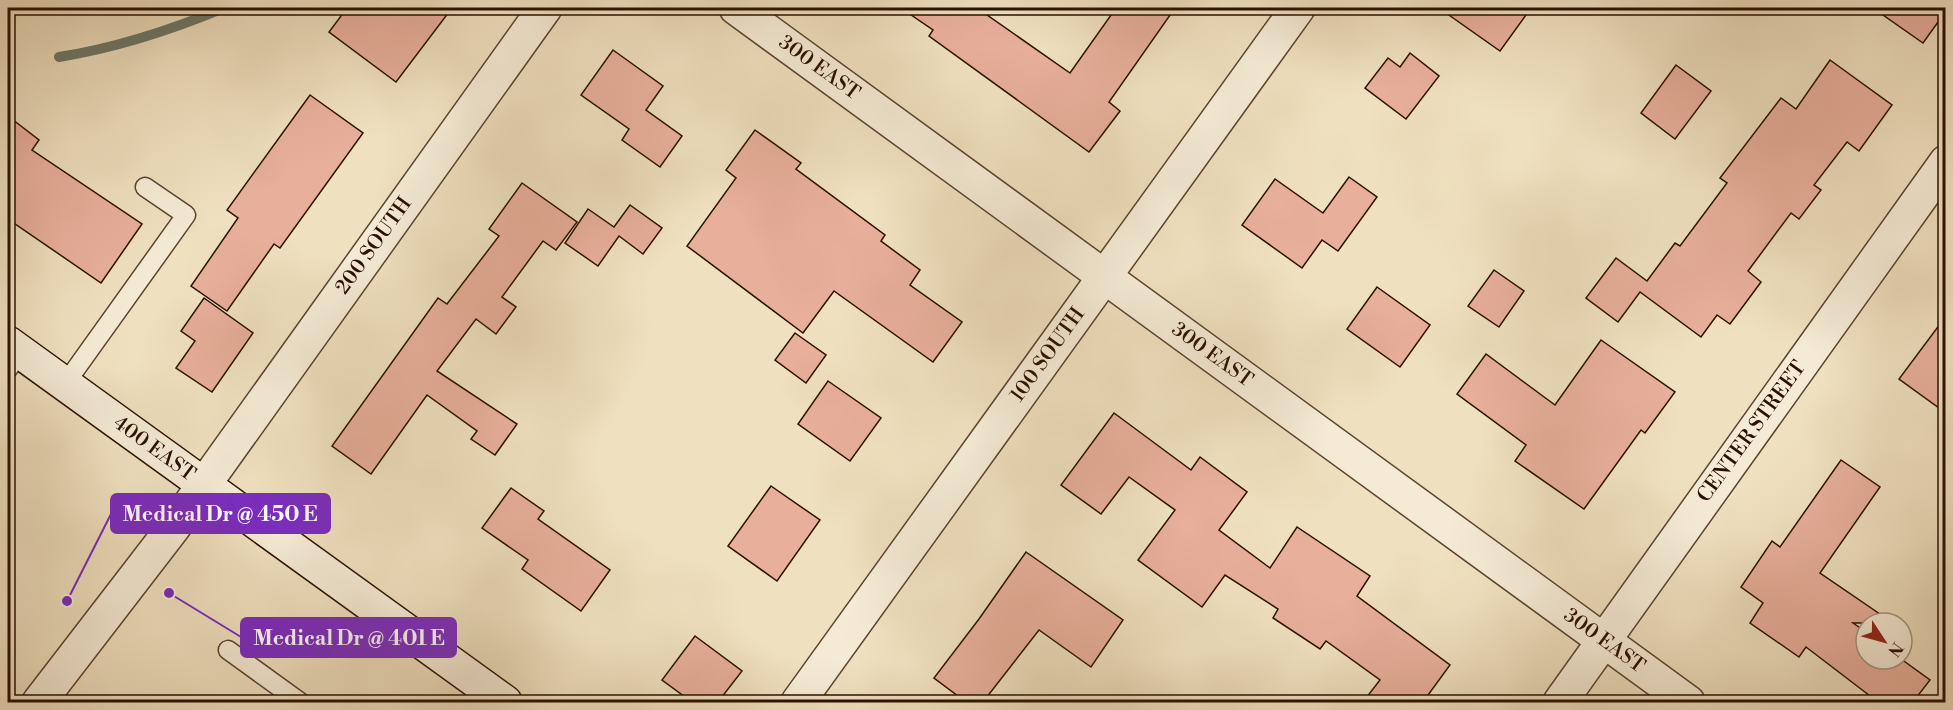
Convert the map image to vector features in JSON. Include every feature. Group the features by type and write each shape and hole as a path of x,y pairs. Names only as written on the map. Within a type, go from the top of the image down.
{"street":[{"name":"200 SOUTH","path":"39,702 173,528 545,8"},
{"name":"300 EAST","path":"736,8 1688,702"},
{"name":"100 SOUTH","path":"798,702 1298,8"},
{"name":"CENTER STREET","path":"1560,702 1946,162"},
{"name":"400 EAST","path":"12,355 65,384 505,702"}],"lane":[{"path":"65,384 186,215 145,187"},
{"path":"228,650 300,702"}],"building":[{"path":"347,8 452,8 396,82 329,32"},
{"path":"901,8 977,8 1070,73 1116,8 1175,8 1109,102 1120,111 1089,152 929,36 933,30"},
{"path":"1439,8 1531,8 1500,51"},
{"path":"1873,8 1946,8 1946,11 1923,43"},
{"path":"613,50 663,86 646,110 682,136 660,167 622,140 629,129 581,95"},
{"path":"1410,53 1439,76 1406,119 1365,88 1388,58 1400,67"},
{"path":"1830,60 1892,105 1859,151 1847,142 1814,185 1821,190 1799,219 1791,213 1748,271 1761,282 1730,324 1717,315 1701,337 1640,292 1618,322 1586,298 1616,258 1647,281 1675,243 1680,246 1727,183 1720,178 1781,98 1796,109"},
{"path":"1676,65 1711,91 1675,139 1641,113"},
{"path":"310,95 363,133 280,248 274,244 227,311 191,286 238,218 227,210"},
{"path":"8,116 39,140 32,150 142,224 101,283 8,219"},
{"path":"755,130 801,163 796,169 885,235 881,241 920,270 910,285 962,322 933,362 834,291 803,333 687,246 736,178 726,170"},
{"path":"1349,177 1377,197 1338,251 1322,240 1302,268 1242,225 1275,179 1323,213"},
{"path":"522,183 577,222 556,250 543,241 502,297 516,307 496,334 476,319 437,371 517,424 495,455 471,439 477,431 427,395 371,474 332,446 438,298 447,304 499,236 489,229"},
{"path":"630,205 662,228 643,254 619,236 598,266 565,243 588,209 614,227"},
{"path":"1494,270 1524,291 1499,327 1468,306"},
{"path":"1377,287 1430,325 1400,367 1347,329"},
{"path":"204,298 253,333 212,392 176,368 195,341 181,331"},
{"path":"1946,316 1946,413 1899,379"},
{"path":"795,333 826,355 806,383 775,360"},
{"path":"1601,340 1675,392 1645,433 1641,430 1584,509 1515,461 1526,445 1457,394 1486,354 1555,405"},
{"path":"828,381 881,418 850,461 798,424"},
{"path":"1114,413 1191,470 1200,457 1247,492 1219,530 1270,568 1297,527 1370,576 1357,596 1450,665 1423,702 1363,702 1380,680 1326,641 1320,649 1273,618 1278,609 1225,575 1202,607 1138,560 1175,510 1129,477 1101,514 1061,485"},
{"path":"1841,460 1880,487 1820,573 1875,611 1854,611 1854,671 1914,671 1914,668 1930,680 1913,702 1878,702 1806,647 1799,657 1750,623 1763,603 1741,587 1772,541 1780,547"},
{"path":"771,486 820,520 777,581 728,546"},
{"path":"511,488 544,511 538,519 610,570 581,611 522,569 528,560 482,528"},
{"path":"1026,552 1123,620 1091,667 1039,630 983,702 966,702 934,678"},
{"path":"695,636 742,671 718,702 692,702 662,680"}],"waterway":[{"path":"59,57 101,49 143,37 224,8"}],"place":[{"name":"Medical Dr @ 401 E","path":"169,593"},
{"name":"Medical Dr @ 450 E","path":"67,601"}]}
